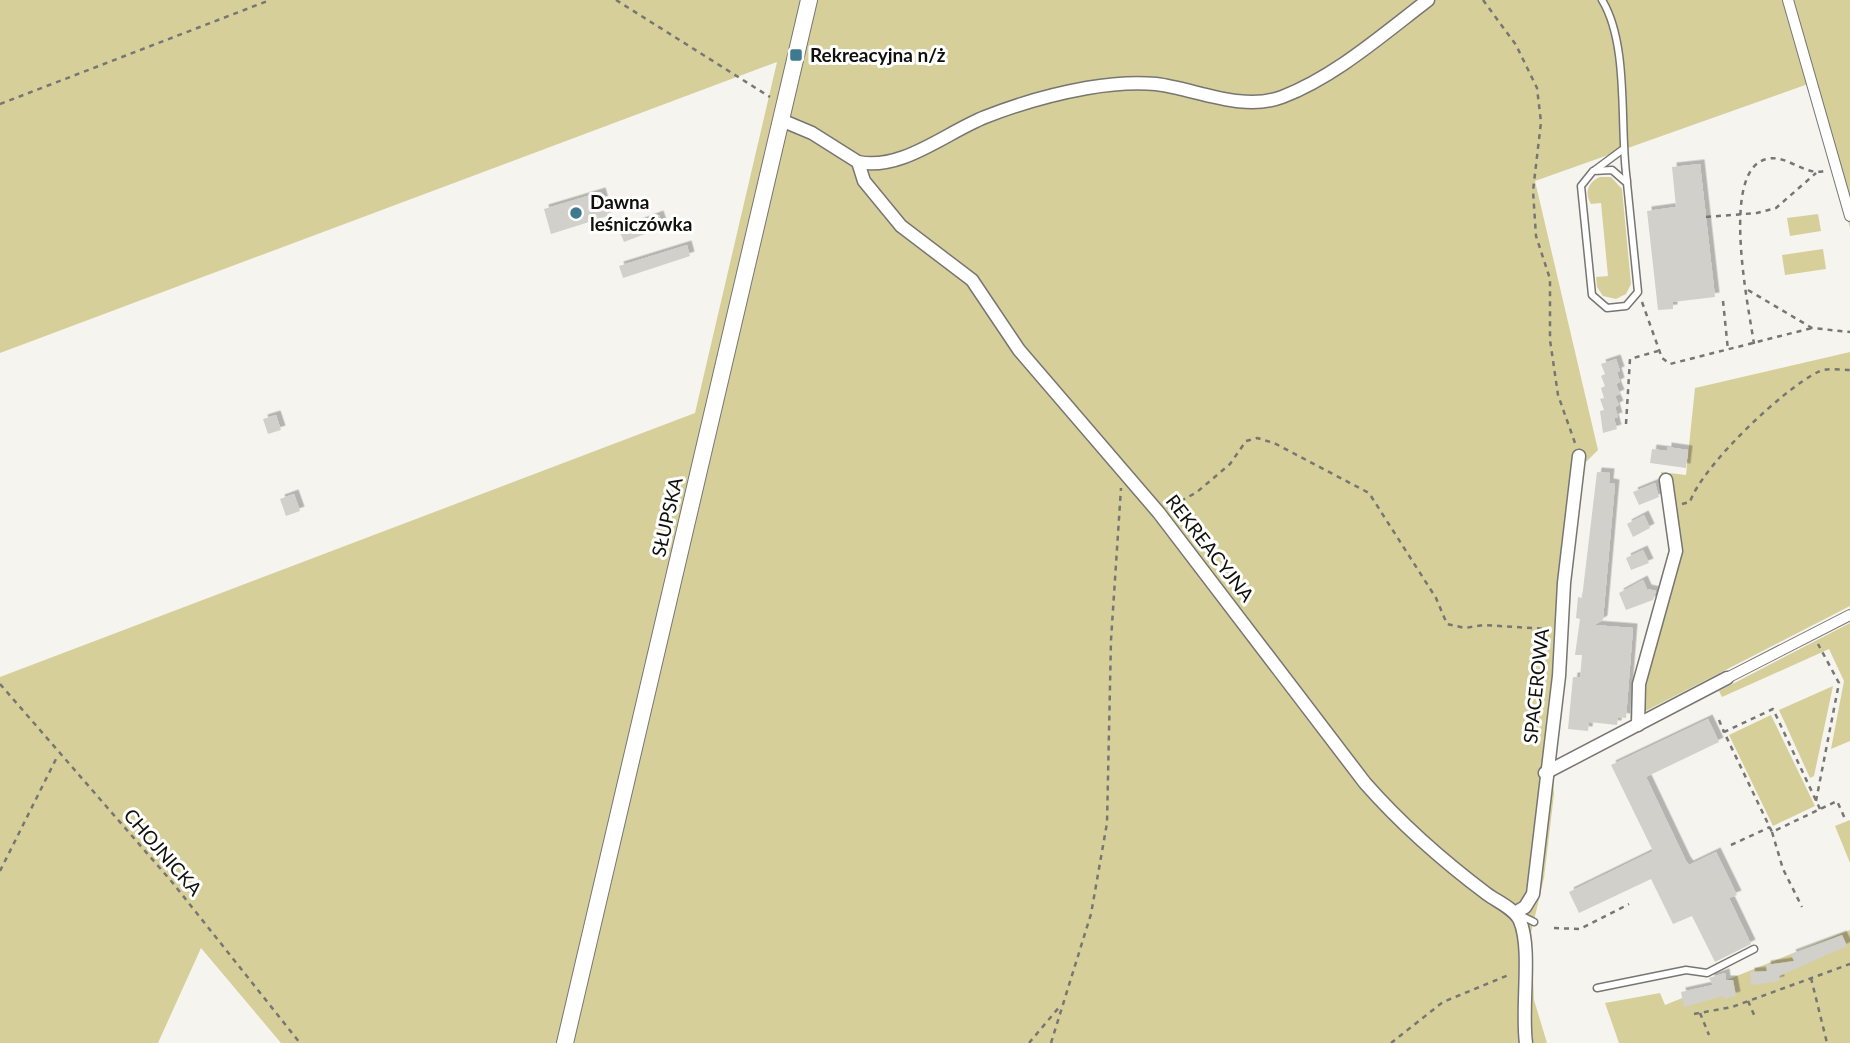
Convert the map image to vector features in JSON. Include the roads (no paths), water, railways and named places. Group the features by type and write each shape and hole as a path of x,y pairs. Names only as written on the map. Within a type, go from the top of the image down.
{"street":[{"name":"SŁUPSKA","path":"565,1043 809,0"},
{"path":"781,120 812,133 858,162 884,164 987,116 1089,87 1130,83 1156,84 1235,99 1268,100 1281,97 1340,65 1428,0"},
{"path":"1788,0 1850,216"},
{"name":"REKREACYJNA","path":"858,162 864,181 901,226 972,281 1019,350 1160,513 1326,735 1390,811 1448,865 1516,913"},
{"name":"SPACEROWA","path":"1516,913 1525,907 1532,894 1559,676 1564,583 1579,456"},
{"path":"1638,725 1639,684 1673,569 1675,537 1666,480"},
{"path":"1545,773 1850,615"},
{"path":"1516,913 1522,928 1523,1022 1526,1043"}],"lane":[{"path":"1602,0 1613,28 1623,109 1622,150 1638,292 1626,306 1608,308 1592,295 1581,186 1593,172 1622,150"},
{"path":"1593,172 1612,170 1627,183"},
{"path":"1516,913 1534,922"},
{"path":"1597,988 1686,970 1707,973 1754,949"}],"place":[{"name":"Rekreacyjna n/ż","path":"796,55"},
{"name":"Dawna leśniczówka","path":"576,213"}]}
